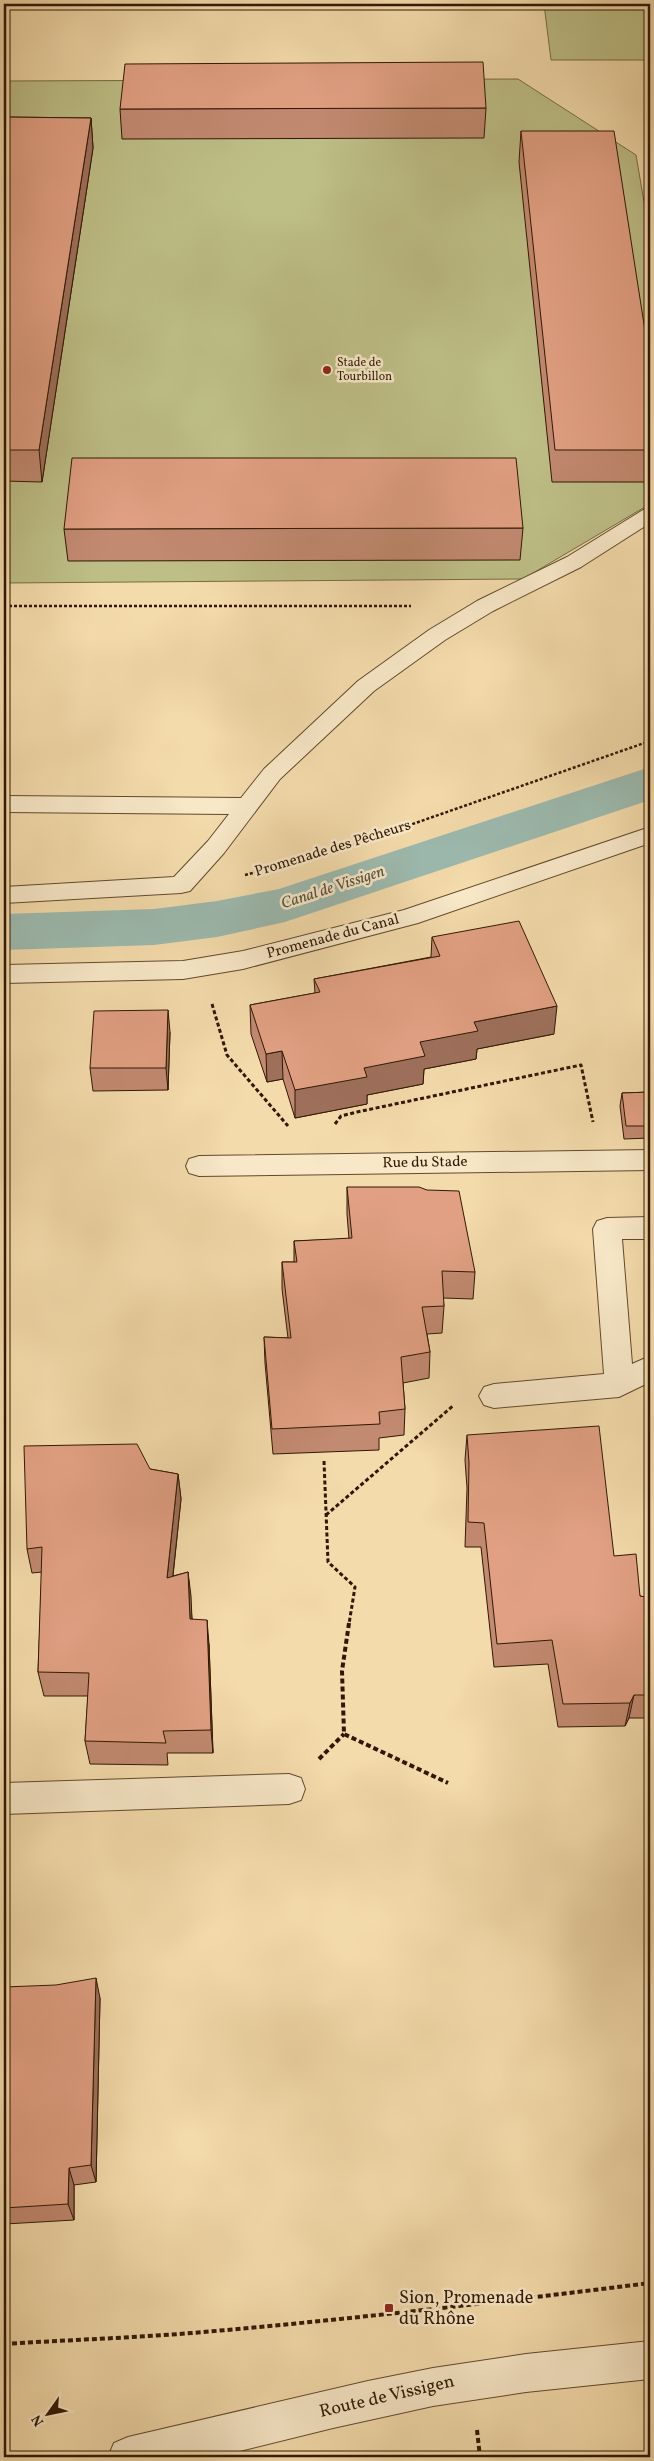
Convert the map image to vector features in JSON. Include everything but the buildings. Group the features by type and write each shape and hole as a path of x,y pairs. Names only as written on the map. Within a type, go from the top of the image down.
{"street":[{"path":"4,895 181,885 216,847 272,774 366,686 437,635 485,606 574,562 650,514"},
{"path":"4,804 248,806"},
{"name":"Promenade du Canal","path":"4,974 200,968 274,953 409,916 650,835"},
{"name":"Rue du Stade","path":"199,1166 306,1158 650,1160"},
{"path":"619,1386 607,1229 650,1228"},
{"path":"494,1396 619,1386 650,1368"},
{"path":"4,1799 289,1789"},
{"name":"Route de Vissigen","path":"128,2457 222,2437 400,2393 471,2379 650,2360"}],"path":[{"path":"4,606 485,606"},
{"name":"Promenade des Pêcheurs","path":"181,885 237,877 321,856 650,741"},
{"path":"200,968 227,1055 306,1158 342,1116 581,1065 600,1160"},
{"path":"326,1516 460,1399 494,1396"},
{"path":"324,1461 328,1562 355,1587 342,1671 344,1734 448,1783"},
{"path":"4,2344 190,2334 493,2303 650,2283"},
{"path":"477,2430 480,2457"}],"green space":[{"path":"544,4 650,4 650,60 551,60"},
{"name":"Stade de Tourbillon","path":"518,79 636,155 650,237 650,504 523,579 4,583 4,81"}],"waterway":[{"name":"Canal de Vissigen","path":"4,932 154,927 217,919 285,905 650,783"}],"place":[{"name":"Stade de Tourbillon","path":"327,370"},
{"name":"Sion, Promenade du Rhône","path":"389,2308"}]}
